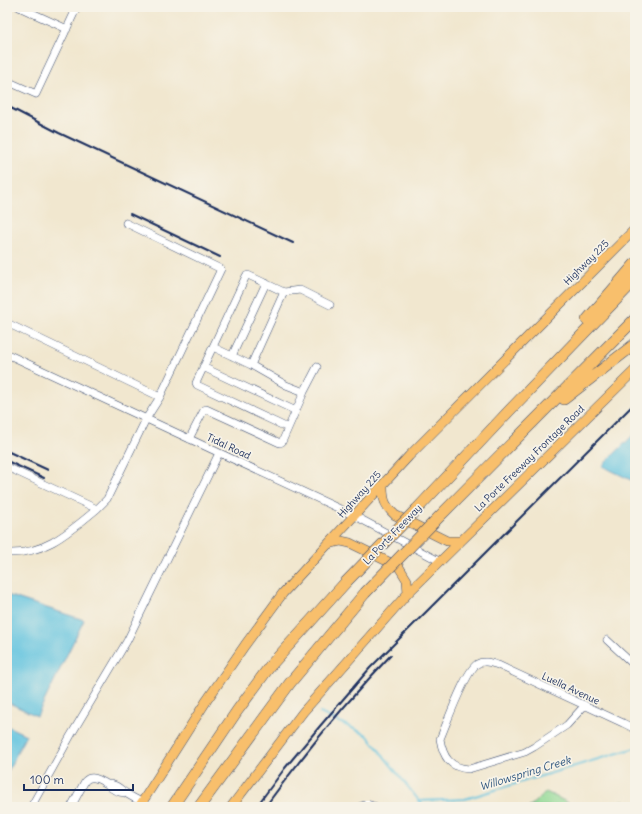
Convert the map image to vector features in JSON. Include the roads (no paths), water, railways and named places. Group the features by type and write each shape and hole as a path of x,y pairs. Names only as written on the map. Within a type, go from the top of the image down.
{"highway":[{"path":"508,412 635,264"},
{"name":"La Porte Freeway","path":"172,807 237,711 270,666 346,582 635,280"},
{"path":"199,807 290,683 365,593 635,319"},
{"path":"532,424 635,344"}],"main road":[{"name":"Highway 225","path":"140,805 188,729 245,645 284,593 409,456 635,229"},
{"name":"La Porte Freeway Frontage Road","path":"439,561 635,370"},
{"path":"383,484 383,500 388,509 395,515 447,541 460,541"},
{"path":"329,544 341,541 350,543 399,567 407,580 408,593"},
{"path":"232,807 303,712 408,593 439,561"}],"street":[{"path":"19,7 67,29"},
{"path":"7,81 36,94 77,7"},
{"path":"7,553 20,554 53,542 97,509 107,499 146,419 160,397 221,269 126,223"},
{"path":"288,428 197,385 196,383 246,276 248,275 284,292 300,290 330,305"},
{"path":"232,356 266,283"},
{"path":"250,365 284,292"},
{"path":"7,323 160,397"},
{"path":"213,347 286,385 304,392"},
{"name":"Tidal Road","path":"7,354 355,516 439,561"},
{"path":"204,367 296,411"},
{"path":"189,439 204,410 206,409 280,443 282,442 304,392 317,367"},
{"path":"31,807 127,641 219,453"},
{"path":"7,467 97,509"},
{"path":"607,640 635,666"},
{"name":"Luella Avenue","path":"585,705 567,725 525,752 469,769 460,768 453,765 446,758 442,749 440,739 467,676 472,668 485,661 498,665 585,705 635,729"},
{"path":"71,807 85,781 88,778 93,777 108,784 116,785 122,788 140,805"},
{"path":"359,807 367,804 377,807"}],"water":[{"path":"635,433 635,482 602,466"},
{"path":"7,595 84,620 37,716 7,702"},
{"path":"7,726 26,735 7,773"}],"waterway":[{"path":"320,713 367,735 424,807"},
{"name":"Willowspring Creek","path":"419,801 465,799 635,748"}],"railway":[{"path":"7,106 59,133 293,243"},
{"path":"130,214 220,257"},
{"path":"256,807 285,768 370,668 635,403"},
{"path":"7,451 48,470"},
{"path":"7,461 44,478"},
{"path":"265,807 326,729 391,655"}]}
